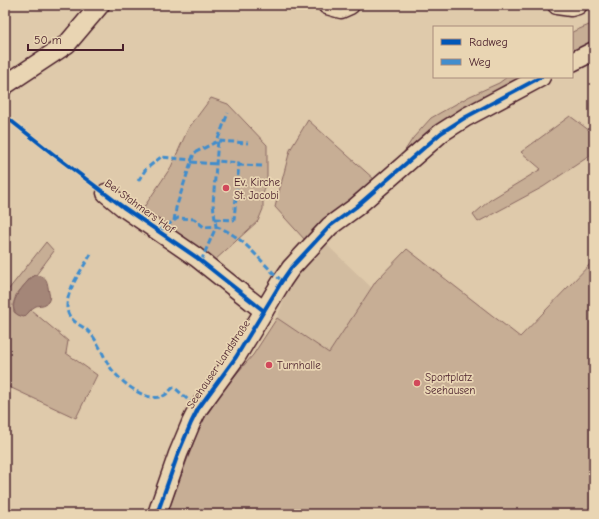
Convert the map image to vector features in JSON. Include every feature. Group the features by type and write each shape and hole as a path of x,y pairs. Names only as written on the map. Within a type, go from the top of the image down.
{"street":[{"path":"5,85 67,44 100,5"},
{"path":"327,5 342,9 350,5"},
{"path":"557,5 572,7 578,5"},
{"path":"573,62 594,51"},
{"name":"Seehauser Landstraße","path":"157,514 178,454 198,410 236,357 291,268 330,226 356,206 440,133 466,117 539,78"},
{"name":"Bei Stahmers Hof","path":"106,193 123,207 196,257 264,311"}],"shaded area":[{"path":"594,23 594,46 573,56 573,32"},
{"path":"506,78 528,78 403,162 402,155 413,138 431,118 470,96 499,83"},
{"path":"211,98 228,104 267,145 267,179 263,195 263,209 258,221 214,261 140,213 171,167 188,129"},
{"path":"570,116 594,134 594,153 543,187 478,222 473,215 490,200 541,169 521,152"},
{"path":"308,120 375,180 341,207 305,240 275,207 290,150"},
{"path":"46,242 54,251 36,275 31,277 16,295 13,305 14,312 18,315 27,314 31,310 68,341 66,353 97,375 76,418 5,385 5,294"},
{"path":"325,243 372,288 329,354 277,318 288,289 297,274"},
{"name":"Sportplatz Seehausen","path":"407,249 520,337 594,260 594,514 167,514 200,425 220,395 253,355 277,318 329,353 376,281"},
{"path":"36,275 45,278 50,295 49,300 45,304 34,307 24,317 20,316 15,312 14,308 16,297 28,281"}],"marked path":[{"path":"327,5 341,9 350,5"},
{"path":"557,5 571,7 578,5"},
{"path":"201,261 216,227 213,204 218,139 228,113"},
{"path":"174,221 176,208 194,153 218,141 248,143"},
{"path":"138,181 146,169 161,157 192,160"},
{"path":"215,219 234,220 239,163 217,161"},
{"path":"191,162 217,164"},
{"path":"238,165 265,166"},
{"path":"159,231 178,218 194,219 204,227 217,227 227,231 244,243 282,281"},
{"path":"91,254 75,280 69,294 67,309 70,317 86,329 97,343 112,370 133,389 150,397 158,397 165,395 174,387 198,409"}],"cycle path":[{"path":"157,514 178,454 198,409 236,357 291,268 330,226 356,207 441,133 466,117 539,78"},
{"path":"5,116 123,207 196,257 264,311"}],"place":[{"name":"Ev. Kirche St. Jacobi","path":"226,188"},
{"name":"Turnhalle","path":"269,365"},
{"name":"Sportplatz Seehausen","path":"417,383"}]}
